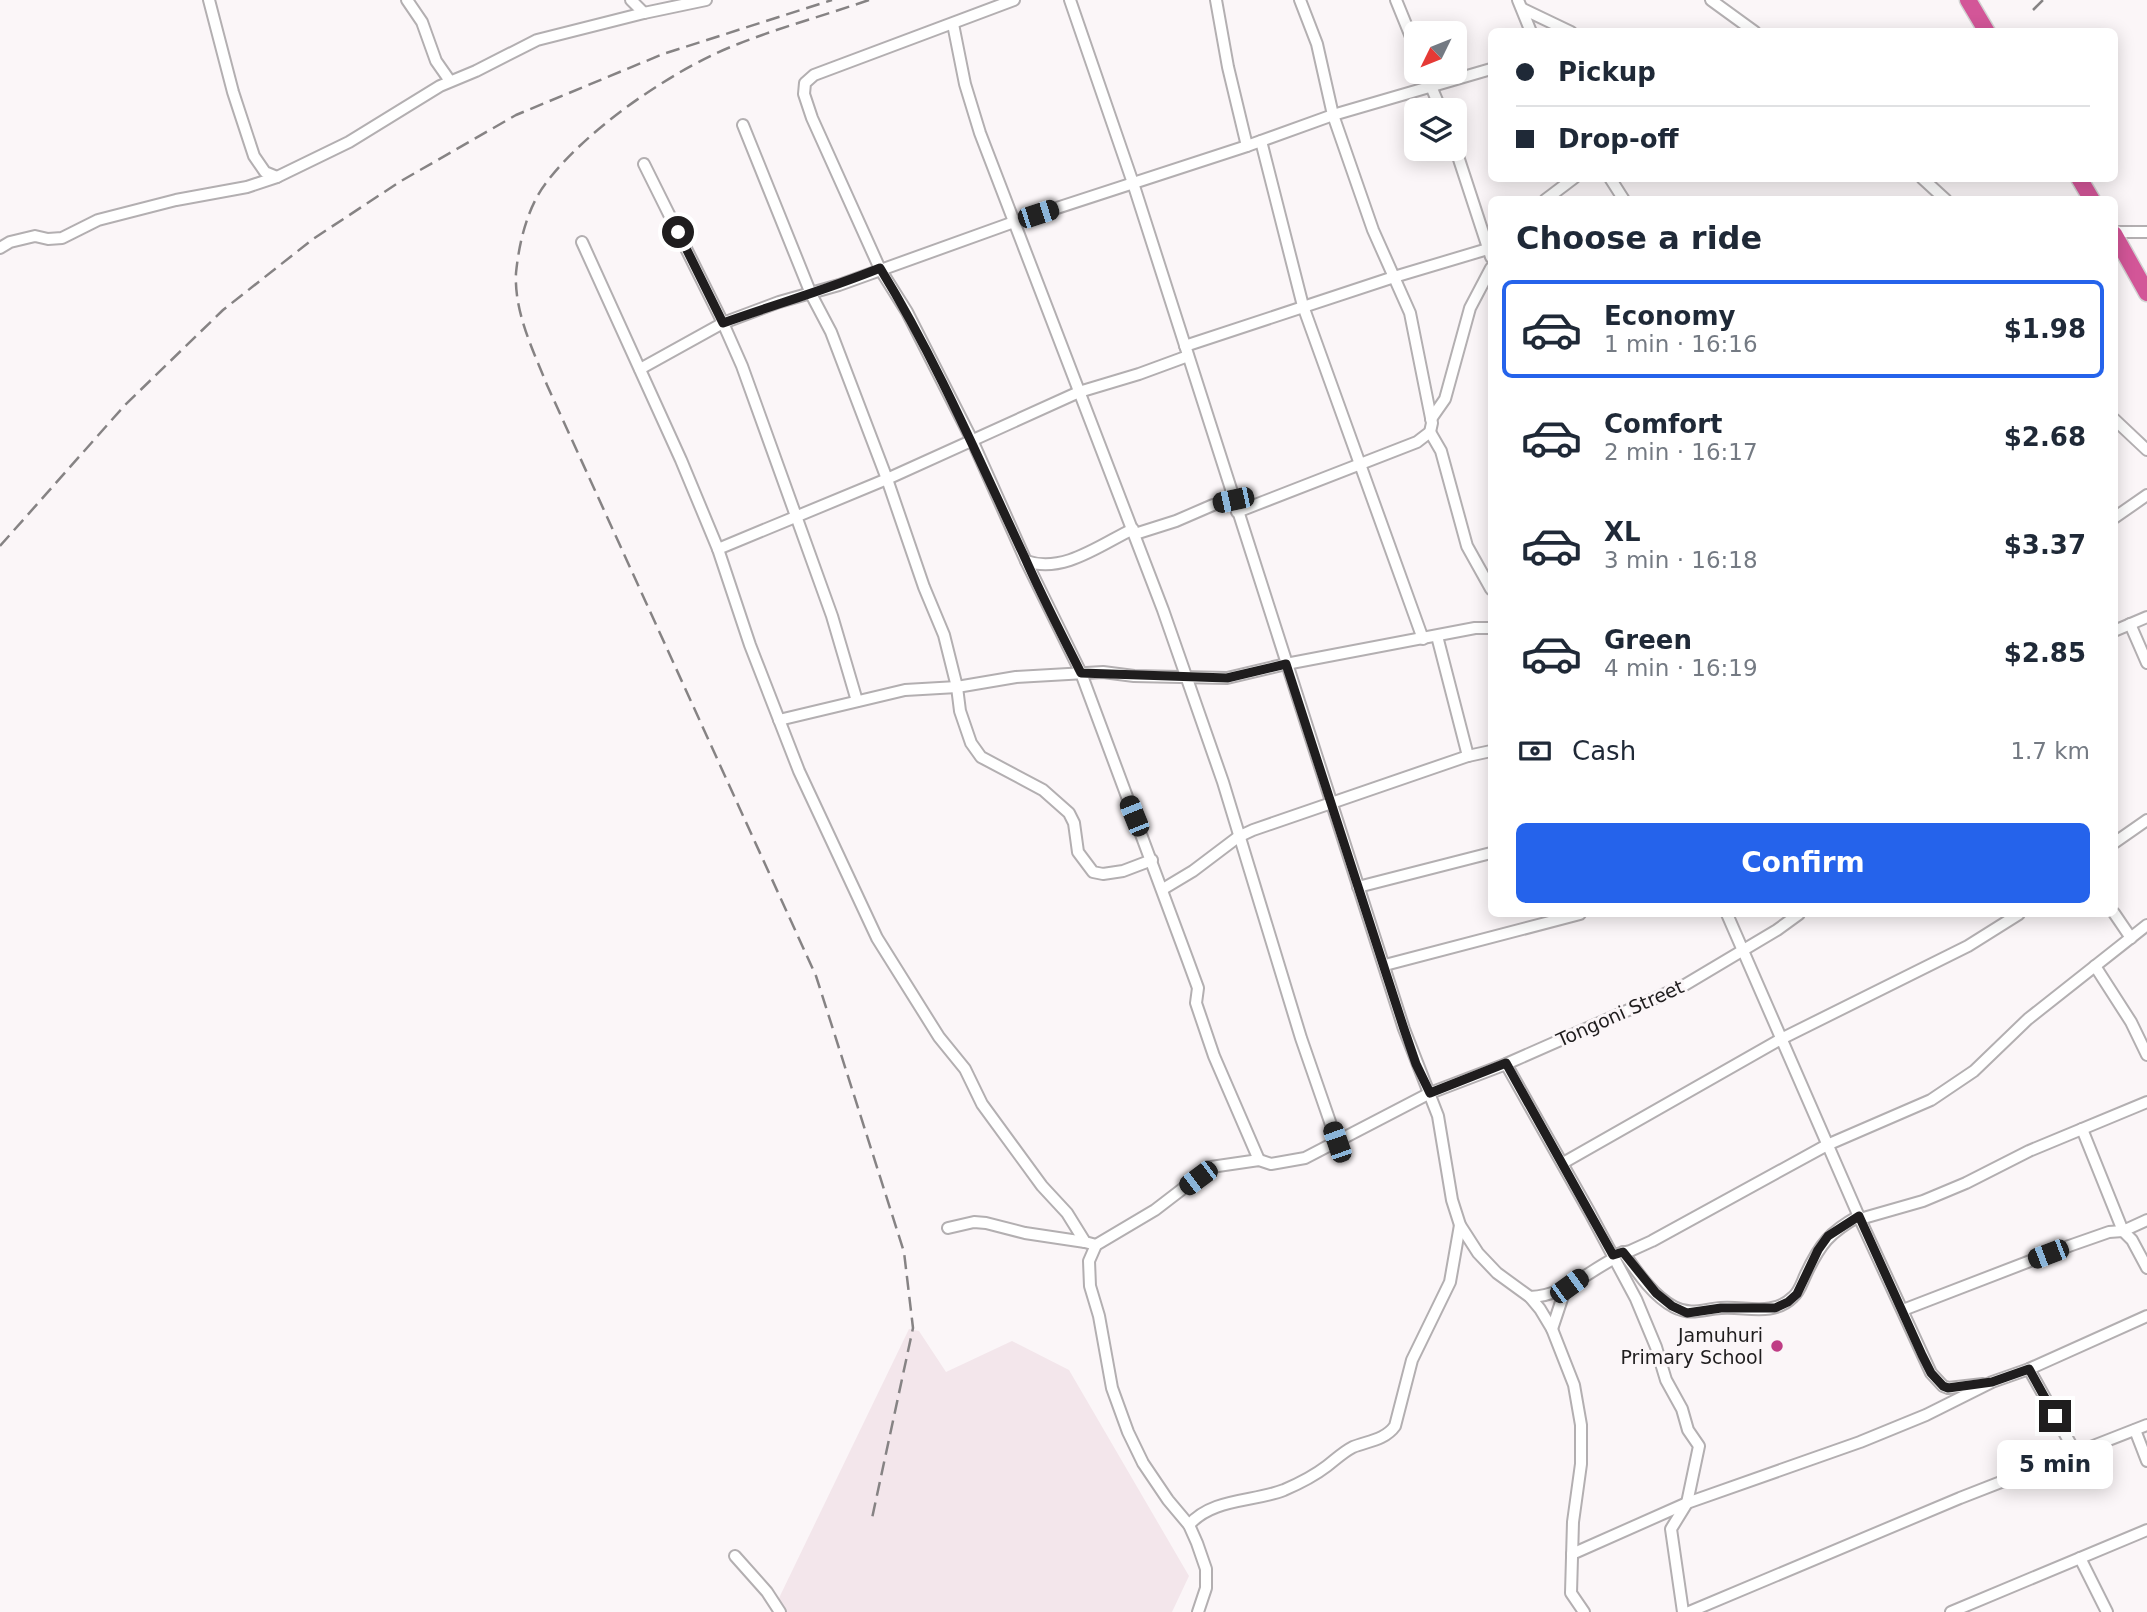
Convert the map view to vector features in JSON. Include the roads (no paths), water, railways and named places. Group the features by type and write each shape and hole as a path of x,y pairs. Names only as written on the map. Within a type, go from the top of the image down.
{"highway":[{"path":"1968,0 1985,28"},
{"path":"2118,240 2147,293"}],"street":[{"path":"209,0 233,92 254,156 265,172 277,177"},
{"path":"407,0 422,22 436,61 450,82"},
{"path":"631,0 644,13"},
{"path":"0,248 10,242 35,236 62,238 98,220 176,200 247,187 277,177 349,142 450,82 537,40 706,0"},
{"path":"1014,0 814,75 805,83 804,94 880,268 907,312 972,440 1026,561 1081,673 1198,988 1196,1003 1214,1056 1259,1160"},
{"path":"1070,0 1133,183 1416,1064 1438,1116 1452,1200 1460,1225 1478,1254 1497,1273 1530,1297 1552,1329 1574,1385 1581,1424 1581,1464 1573,1522 1572,1592 1584,1612"},
{"path":"1216,0 1228,67 1247,146"},
{"path":"1300,0 1317,44 1333,115 1373,230 1415,331 1431,419 1430,432 1441,451 1467,546 1488,584"},
{"path":"1396,0 1405,21"},
{"path":"1711,0 1750,28"},
{"path":"1520,5 1529,28"},
{"path":"1520,5 1563,28"},
{"path":"953,24 965,83 980,133 1134,532 1187,678 1223,782 1301,1038 1337,1142"},
{"path":"640,369 723,323 779,302 811,294 1014,222 1333,115 1488,70"},
{"path":"1430,85 1436,98"},
{"path":"743,125 811,294 831,332 887,479 924,587 944,635 960,711 976,751 981,757 1050,795 1069,813 1074,823 1078,852 1093,872 1103,874 1123,871 1152,860"},
{"path":"1261,141 1303,306 1423,639"},
{"path":"1460,161 1488,245"},
{"path":"644,164 742,366 832,616 858,701"},
{"path":"1550,196 1569,182"},
{"path":"1926,182 1942,196"},
{"path":"2118,233 2147,232"},
{"path":"582,242 718,549 750,645 824,827 887,956 939,1037 965,1069 987,1112 1042,1186 1090,1243 1090,1286 1099,1316 1112,1388 1143,1463 1189,1525 1206,1569 1206,1588 1198,1612"},
{"path":"718,549 887,479 1079,392 1139,374 1186,351 1303,306 1394,276 1488,252"},
{"path":"1431,419 1445,399 1470,308 1488,274"},
{"path":"2118,423 2147,450"},
{"path":"1237,512 1417,442 1430,432"},
{"path":"2118,515 2147,495"},
{"path":"1026,561 1045,566 1062,564 1134,532 1177,521 1213,505 1233,500"},
{"path":"2118,629 2147,617"},
{"path":"2130,624 2147,663"},
{"path":"779,720 905,690 957,687 1016,677 1103,672 1134,676 1227,678 1286,664 1475,628 1488,628"},
{"path":"1437,636 1468,756"},
{"path":"1163,889 1238,837 1253,830 1468,756 1488,752"},
{"path":"2118,841 2147,820"},
{"path":"1359,887 1488,854"},
{"path":"1385,965 1569,917"},
{"path":"1728,917 1931,1373 1948,1388 1992,1382"},
{"name":"Tongoni Street","path":"1090,1243 1155,1210 1211,1167 1259,1160 1271,1164 1288,1163 1305,1158 1430,1093 1683,986 1794,917"},
{"path":"1563,1163 1781,1039 1968,946 2014,917"},
{"path":"2117,917 2131,938"},
{"path":"1530,1297 1541,1297 1565,1290 1617,1255 1652,1241 1828,1145 1931,1100 1974,1071 2028,1019 2147,925"},
{"path":"2095,966 2131,1022 2147,1055"},
{"path":"1506,1063 1617,1255 1651,1335 1666,1380 1682,1409 1688,1430 1699,1446 1687,1503 1674,1522 1671,1534 1683,1612"},
{"path":"1617,1255 1656,1293 1672,1306 1687,1313 1721,1308 1775,1308 1797,1294 1818,1250 1828,1236 1860,1218 1923,1201 2029,1151 2147,1102"},
{"path":"2082,1129 2123,1231 2132,1240 2147,1268"},
{"path":"1903,1310 2069,1246 2109,1232 2123,1231 2147,1220"},
{"path":"948,1228 974,1222 986,1223 1025,1233 1090,1243"},
{"path":"1189,1525 1195,1519 1223,1505 1282,1490 1324,1469 1353,1447 1386,1436 1392,1431 1412,1360 1451,1282 1460,1225"},
{"path":"1552,1329 1565,1290"},
{"path":"1572,1554 1687,1503 1860,1442 1926,1415 1992,1382 2029,1369 2147,1316"},
{"path":"2029,1369 2075,1452"},
{"path":"1689,1612 1960,1498 2147,1425"},
{"path":"2135,1430 2147,1461"},
{"path":"1951,1612 2147,1530"},
{"path":"735,1556 780,1612"},
{"path":"2080,1558 2107,1612"},
{"path":"1723,1599 1728,1612"}],"railway":[{"path":"0,546 125,405 223,310 313,239 401,181 516,115 663,54 832,0"},
{"path":"869,0 771,32 713,55 660,84 608,122 563,163 539,193 525,226 519,250 516,288 521,316 547,385 816,976 904,1252 913,1328 871,1523"},
{"path":"2033,10 2043,0"}],"place":[{"name":"Jamuhuri Primary School","path":"1777,1346"}]}
